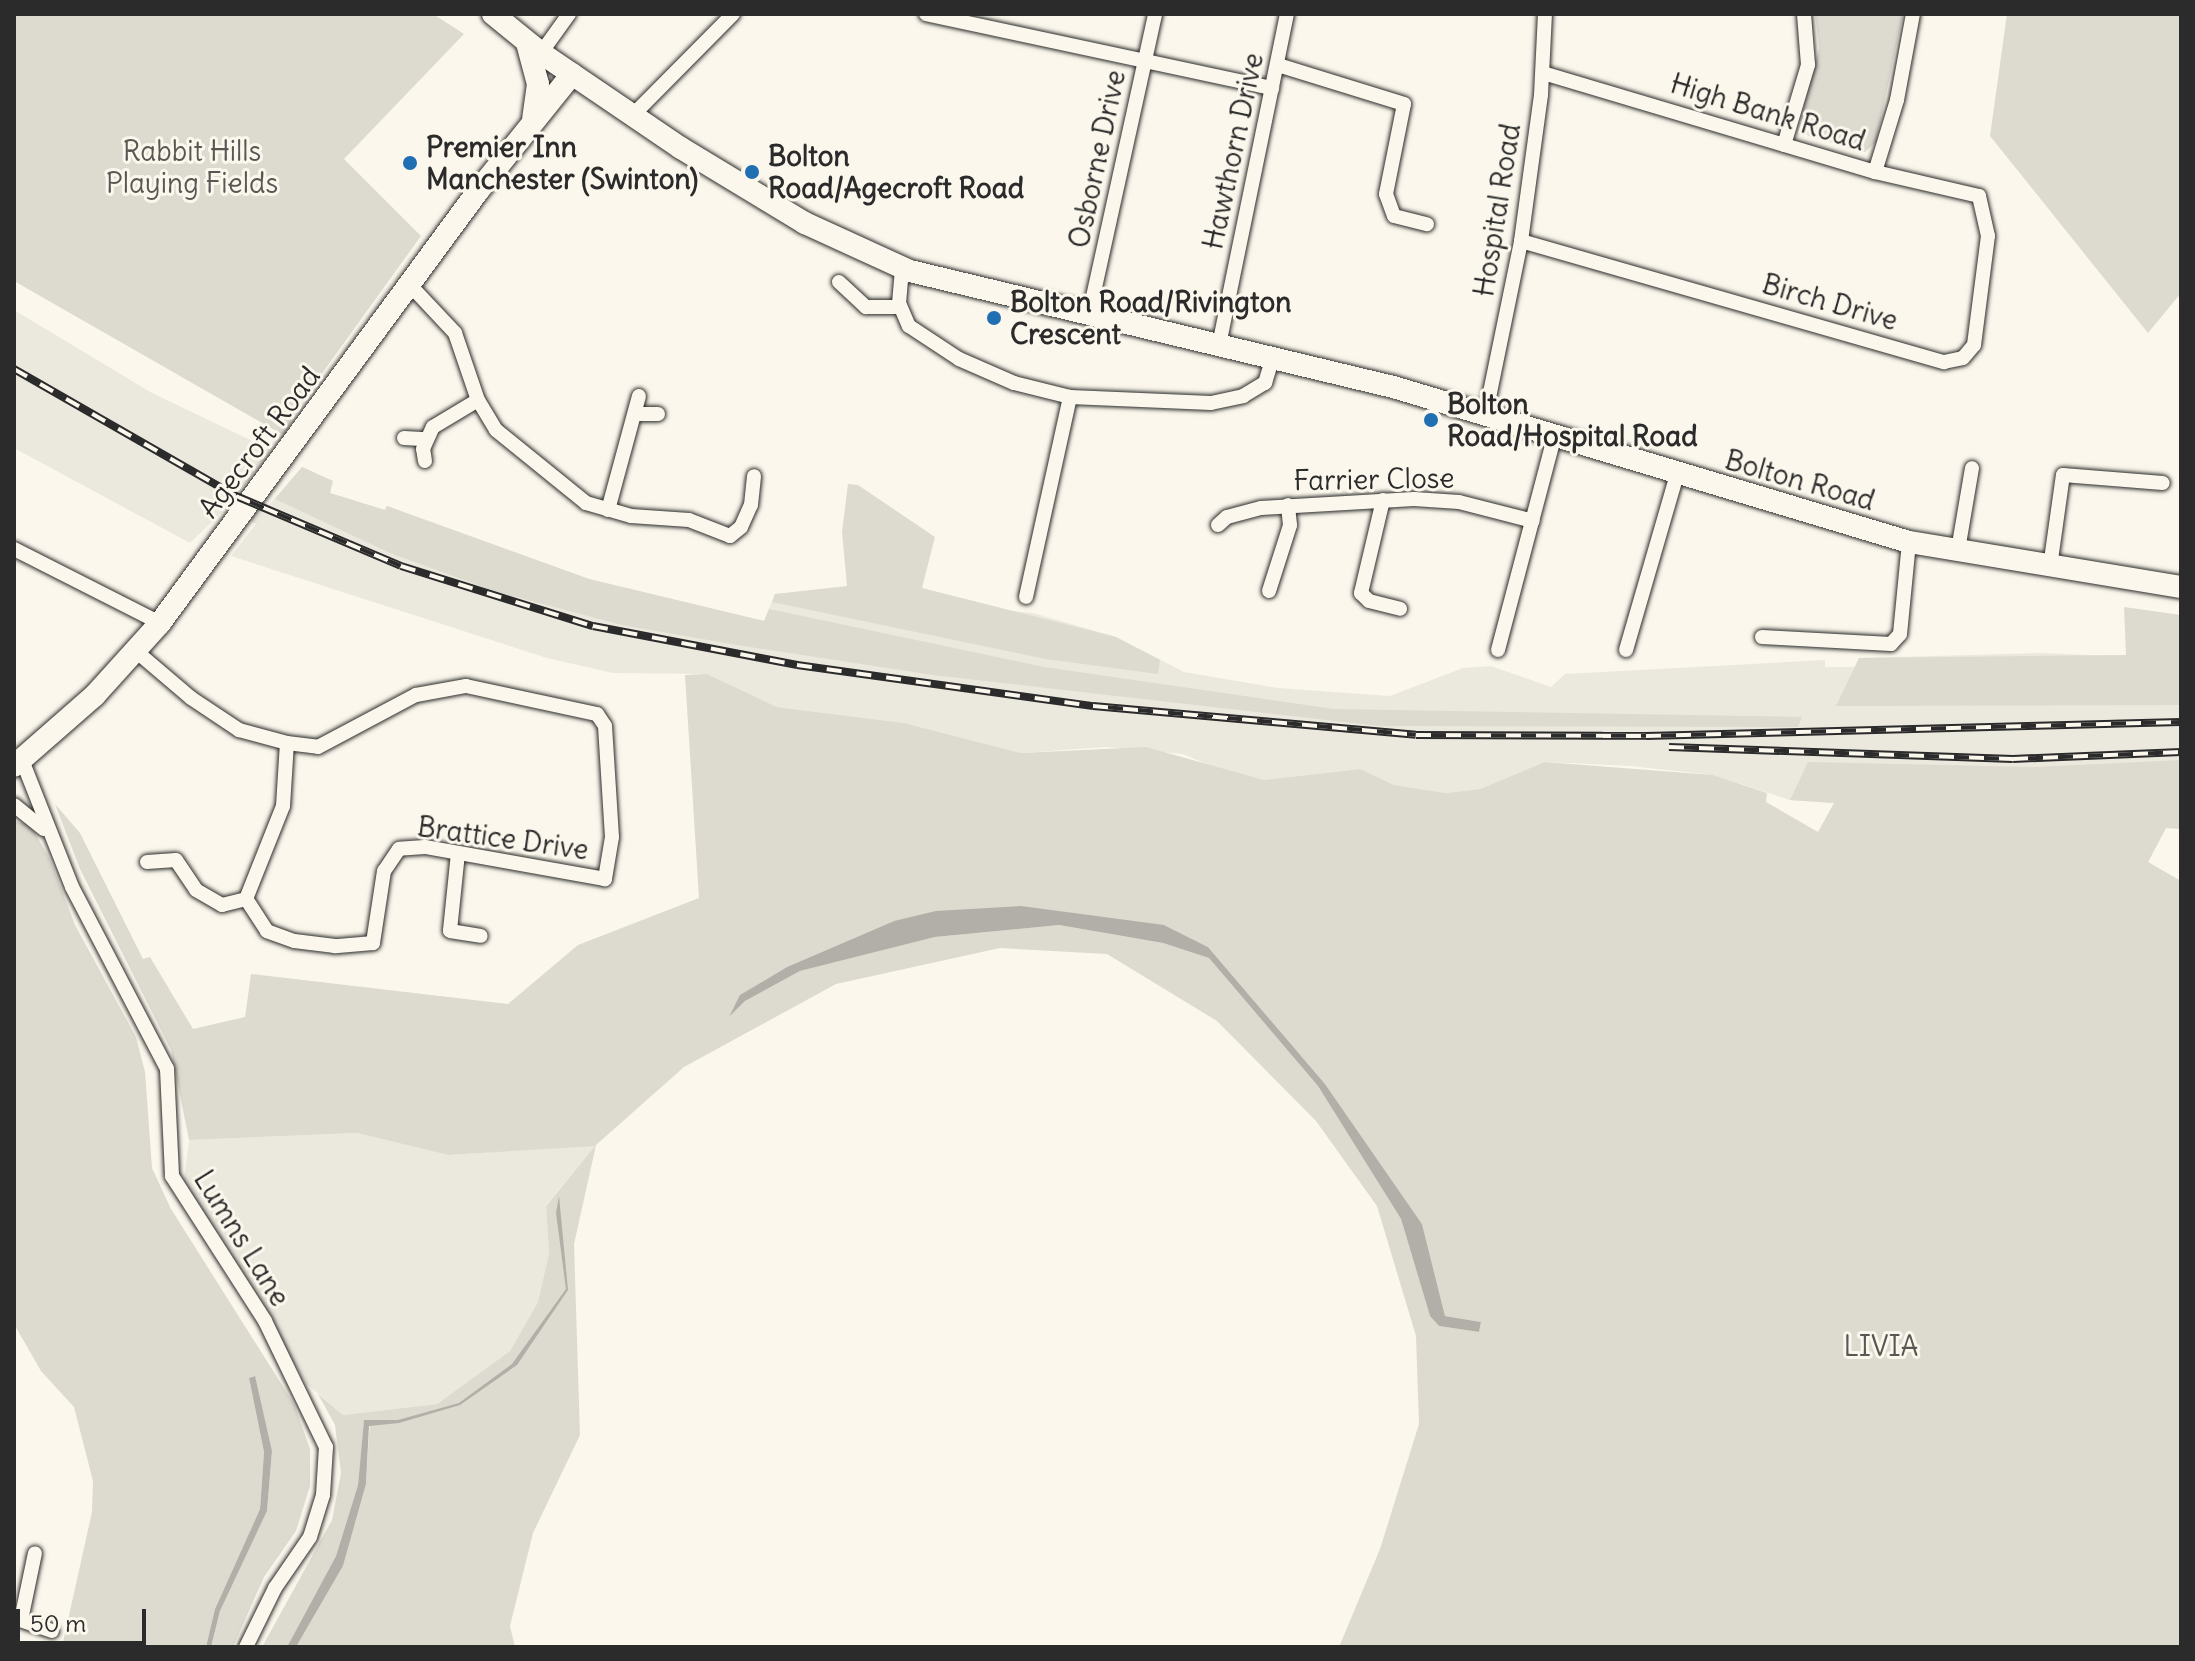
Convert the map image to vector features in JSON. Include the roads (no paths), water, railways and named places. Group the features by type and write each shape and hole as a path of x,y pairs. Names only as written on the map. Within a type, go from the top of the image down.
{"main road":[{"name":"Bolton Road","path":"493,14 534,47 633,115 805,223 902,269 1273,357 1486,412 1677,475 1909,542 2181,587"},
{"path":"530,127 538,84 534,47"},
{"name":"Agecroft Road","path":"18,763 137,652 530,127 578,78"}],"street":[{"path":"534,47 569,14"},
{"path":"633,115 733,14"},
{"path":"926,14 1272,88"},
{"name":"Osborne Drive","path":"1089,315 1155,14"},
{"name":"Hawthorn Drive","path":"1219,345 1287,14"},
{"name":"Hospital Road","path":"1486,412 1521,241 1543,73 1545,14"},
{"path":"1784,145 1808,65 1804,14"},
{"path":"1875,172 1897,100 1913,14"},
{"path":"1278,65 1404,104 1386,194 1394,216 1427,224"},
{"name":"High Bank Road","path":"1543,73 1875,172 1979,196"},
{"name":"Birch Drive","path":"1521,241 1953,361 1974,345 1988,236 1979,196"},
{"path":"902,269 900,307 909,326 959,359 1014,383 1070,397 1116,403 1222,401 1258,391 1273,357"},
{"path":"839,282 866,307 900,307"},
{"path":"410,285 455,333 478,400 496,430 564,487 608,510 689,520 730,536 741,527 751,505 754,476"},
{"path":"608,510 637,414 639,396"},
{"path":"1026,597 1070,397"},
{"path":"425,461 426,439 447,416 478,400"},
{"path":"637,414 658,414"},
{"path":"1498,650 1555,435"},
{"path":"404,438 426,439"},
{"path":"1958,550 1972,468"},
{"path":"1626,650 1677,475"},
{"path":"2050,567 2063,475 2163,483"},
{"path":"1383,500 1361,593 1369,601 1400,609"},
{"name":"Farrier Close","path":"1218,525 1227,517 1288,505 1383,500 1459,502 1533,521"},
{"path":"1269,591 1290,525 1288,505"},
{"path":"1762,637 1891,644 1900,634 1909,542"},
{"path":"14,549 160,623"},
{"name":"Brattice Drive","path":"137,652 191,698 239,730 287,743 318,747 416,695 466,686 597,714 605,726 612,824 605,879 458,853 399,849 384,871 373,943 335,946 294,941 267,931 246,899"},
{"path":"147,862 176,860 196,890 222,905 246,899 283,806 287,743"},
{"name":"Lumns Lane","path":"18,763 50,836 167,1069 172,1176 265,1321 326,1447 323,1495 310,1537 275,1588 246,1647"},
{"path":"14,805 50,836"},
{"path":"458,853 450,931 481,936"},
{"path":"35,1553 18,1619 52,1631"}],"railway":[{"path":"14,369 236,496 401,566 593,626 797,665 1093,706 1416,735 1646,736 2181,722"},
{"path":"1669,747 2013,759 2181,752"}],"place":[{"name":"Premier Inn Manchester (Swinton)","path":"410,163"},
{"name":"Bolton Road/Agecroft Road","path":"752,172"},
{"name":"Bolton Road/Rivington Crescent","path":"994,318"},
{"name":"Bolton Road/Hospital Road","path":"1431,420"}],"park label":[{"name":"Rabbit Hills Playing Fields","path":"192,167"},
{"name":"LIVIA","path":"1881,1346"}]}
